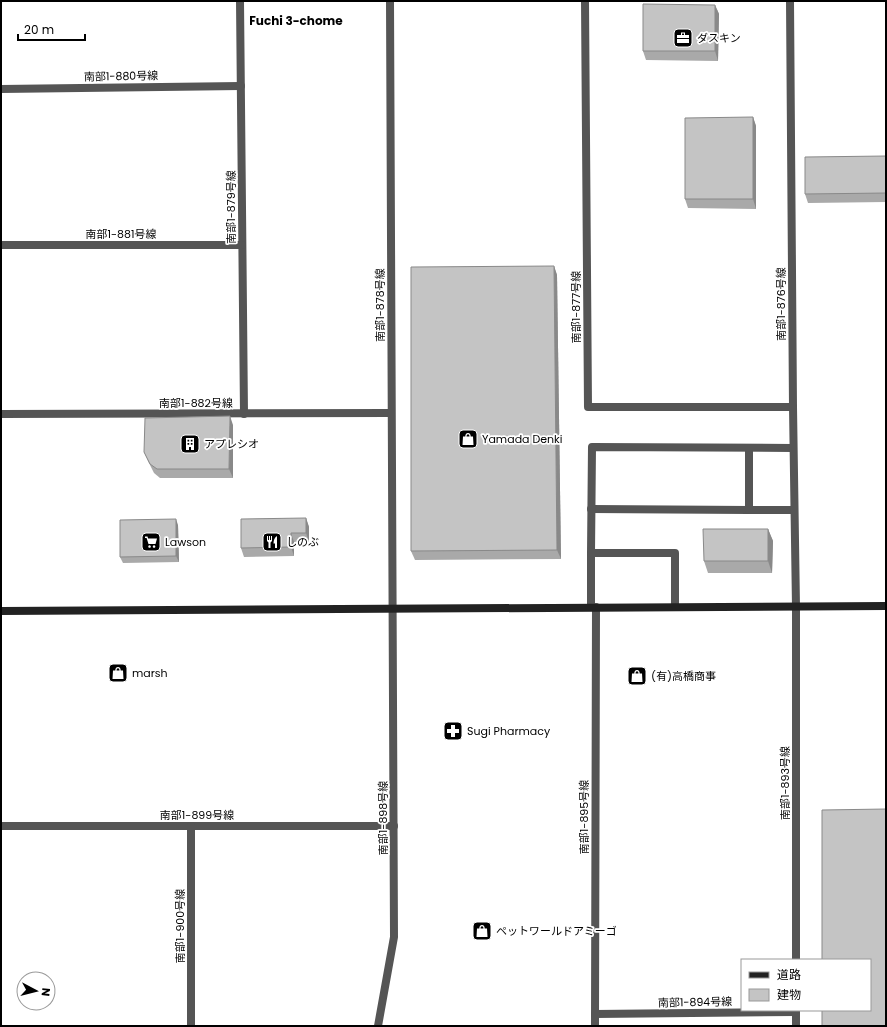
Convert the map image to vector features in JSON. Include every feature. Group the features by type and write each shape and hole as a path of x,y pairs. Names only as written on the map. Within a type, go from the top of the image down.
{"street":[{"name":"南部1-879号線","path":"240,1 244,414"},
{"name":"南部1-878号線","path":"390,1 393,608"},
{"name":"南部1-877号線","path":"585,1 588,407 793,407"},
{"name":"南部1-876号線","path":"790,1 793,448 796,607"},
{"name":"南部1-880号線","path":"1,89 241,86"},
{"name":"南部1-881号線","path":"1,245 242,244"},
{"name":"南部1-882号線","path":"1,414 391,413"},
{"name":"南部1-895号線","path":"595,1026 593,607 591,553 592,448 749,448"},
{"path":"749,510 749,448 793,448"},
{"path":"591,510 794,510"},
{"path":"591,553 675,553 674,607"},
{"path":"1,611 886,606"},
{"name":"南部1-893号線","path":"796,607 796,959"},
{"name":"南部1-898号線","path":"378,1026 394,937 393,608"},
{"name":"南部1-899号線","path":"1,826 394,826"},
{"name":"南部1-900号線","path":"191,826 191,1026"},
{"path":"796,1011 796,1026"},
{"name":"南部1-894号線","path":"595,1014 796,1011"}],"building":[{"path":"643,4 715,5 715,51 643,51"},
{"path":"753,117 753,199 685,199 685,118"},
{"path":"886,156 886,193 805,194 805,157"},
{"path":"554,266 557,550 411,551 411,267"},
{"name":"アプレシオ","path":"230,416 229,469 157,469 150,464 144,452 145,418"},
{"path":"306,518 306,533 291,533 291,547 241,548 241,519"},
{"path":"176,519 176,556 120,557 120,520"},
{"path":"703,529 768,529 768,561 704,561"},
{"path":"886,809 886,1026 822,1026 822,1011 871,1011 871,959 822,959 822,810"}],"place":[{"name":"ダスキン","path":"683,38"},
{"name":"Yamada Denki","path":"468,439"},
{"name":"アプレシオ","path":"190,444"},
{"name":"Lawson","path":"151,542"},
{"name":"しのぶ","path":"272,542"},
{"name":"marsh","path":"118,673"},
{"name":"(有)高橋商事","path":"637,676"},
{"name":"Sugi Pharmacy","path":"453,731"},
{"name":"ペットワールドアミーゴ","path":"482,931"}],"district":[{"name":"Fuchi 3-chome","path":"296,20"}]}
